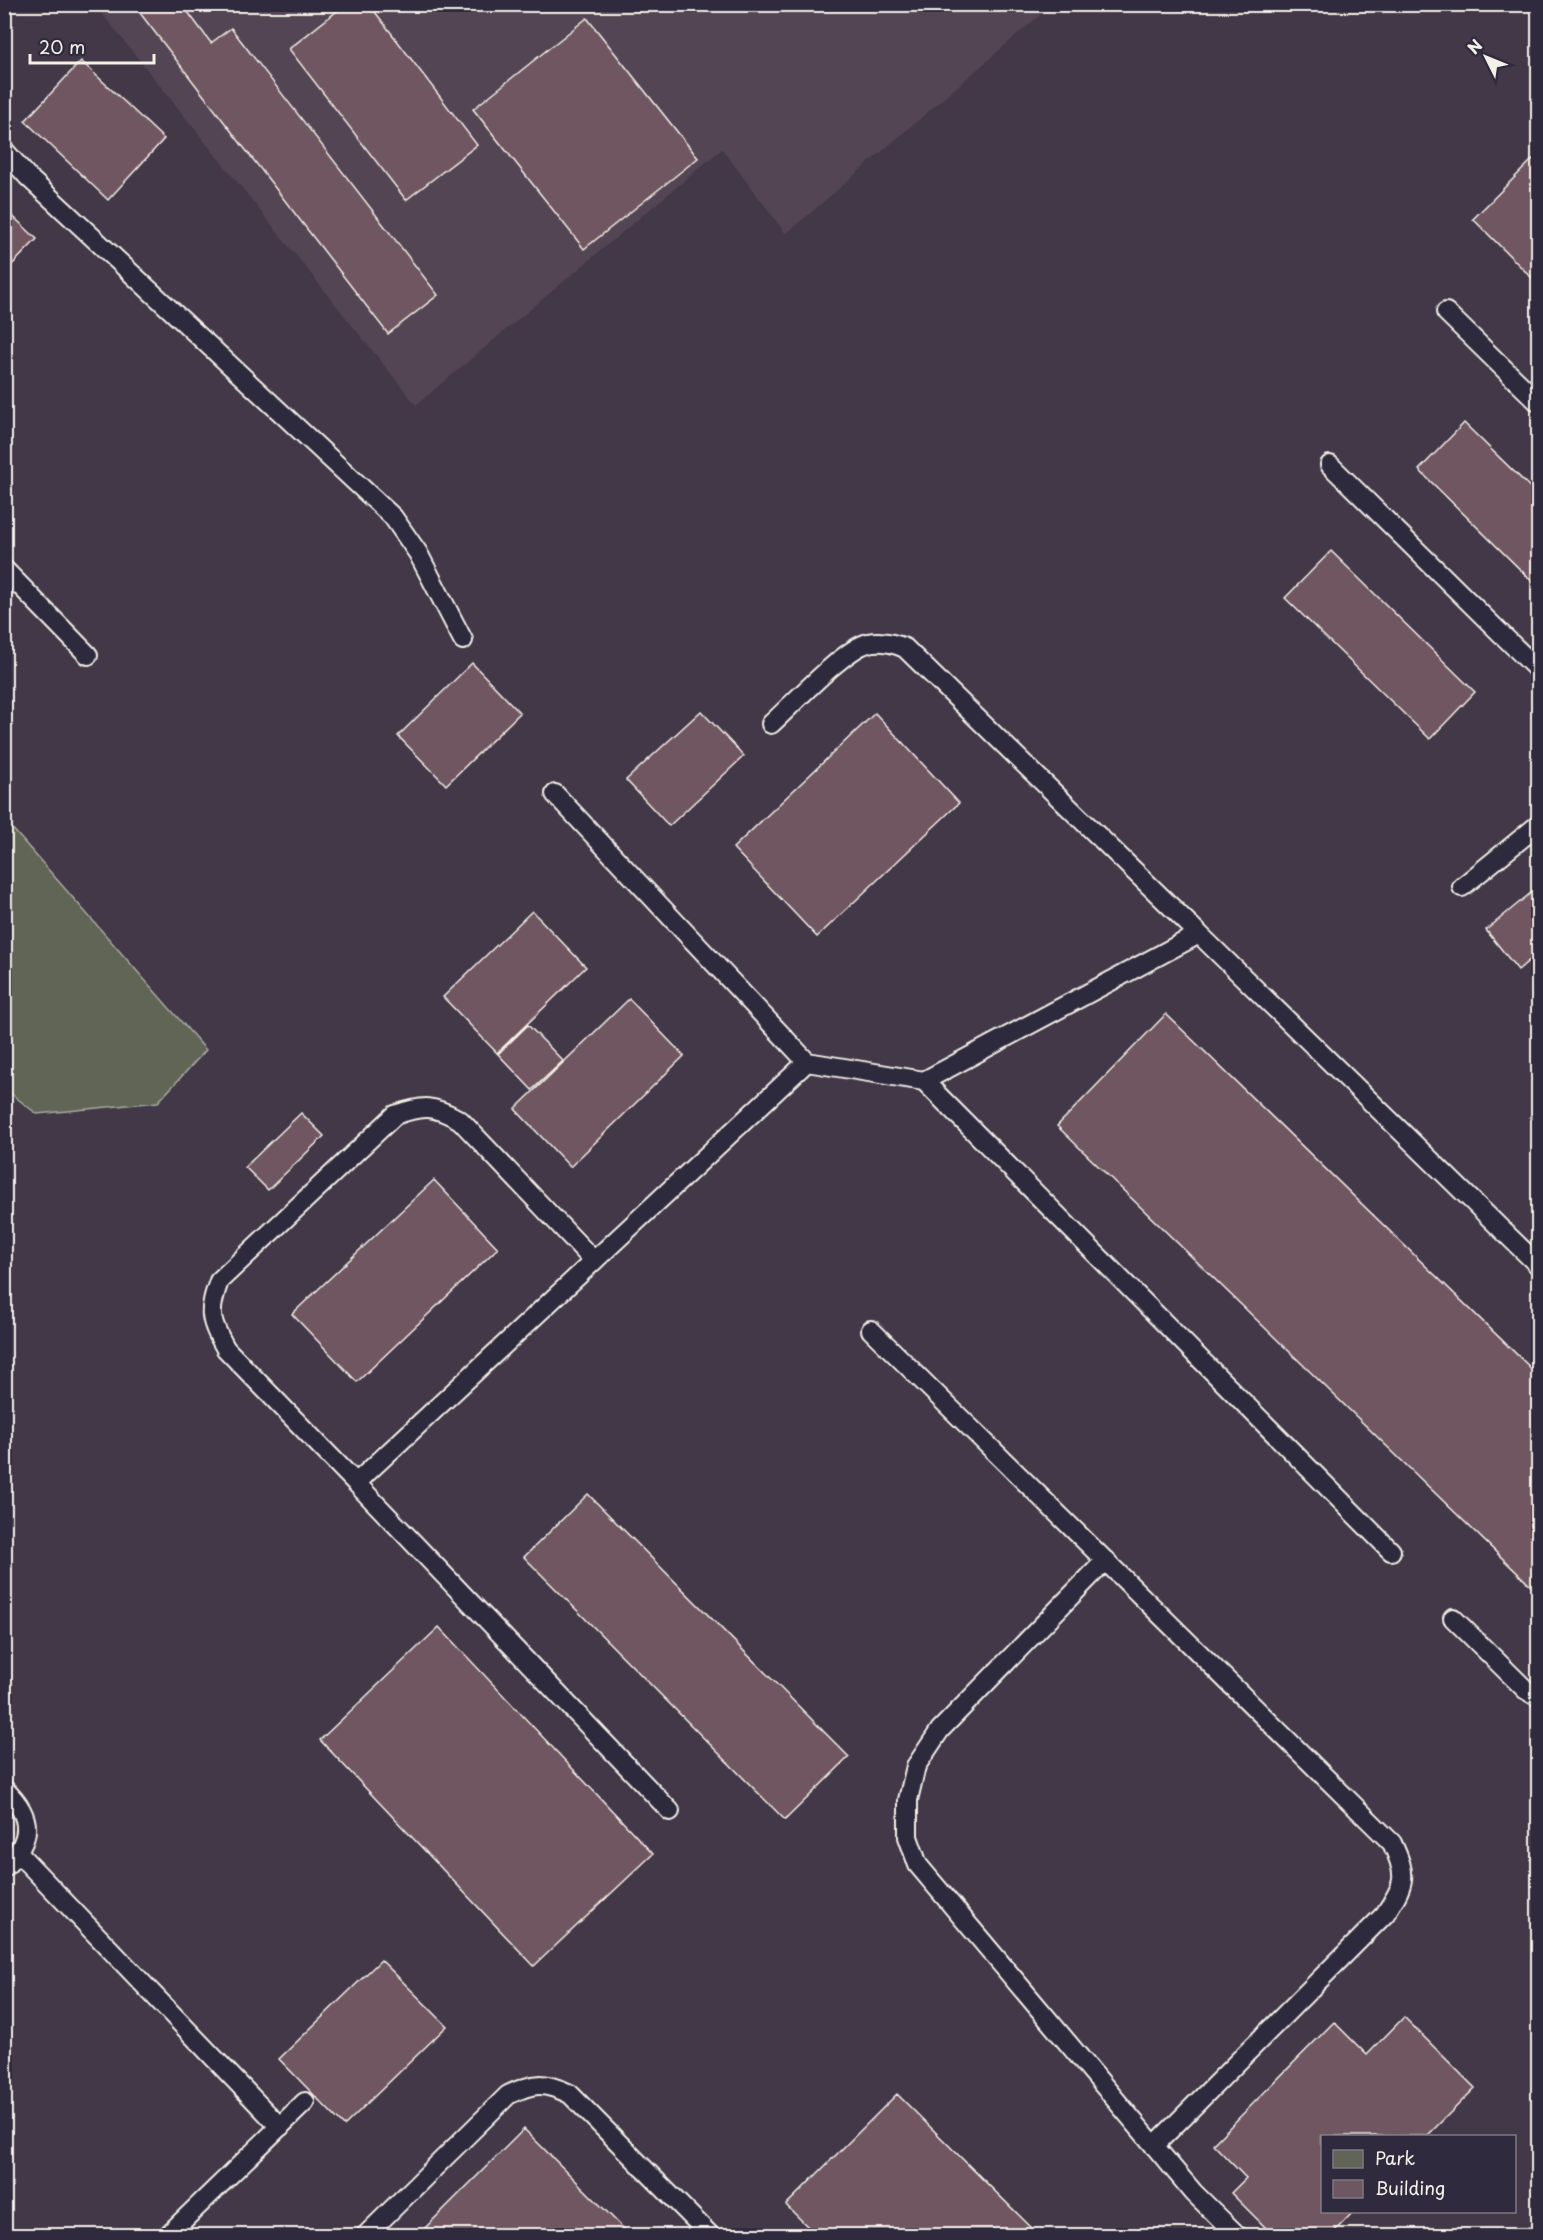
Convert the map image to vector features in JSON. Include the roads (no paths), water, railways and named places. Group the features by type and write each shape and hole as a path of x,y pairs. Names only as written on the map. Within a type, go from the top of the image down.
{"lane":[{"path":"4,150 28,177 393,517 418,553 463,640"},
{"path":"1446,312 1539,402"},
{"path":"1330,465 1539,670"},
{"path":"4,569 88,655"},
{"path":"771,724 850,652 867,643 889,642 905,648 1539,1265"},
{"path":"555,794 807,1062 924,1082 1390,1551"},
{"path":"1462,887 1539,825"},
{"path":"924,1082 1199,934"},
{"path":"356,1483 807,1062"},
{"path":"594,1261 460,1120 438,1108 418,1107 395,1115 219,1281 210,1307 215,1330 226,1349 670,1811"},
{"path":"870,1330 1392,1844 1404,1869 1399,1892 1386,1914 1154,2146"},
{"path":"1106,1560 940,1730 916,1766 908,1800 908,1837 918,1865 1194,2193 1238,2235"},
{"path":"1453,1618 1526,1690 1539,1697"},
{"path":"4,1789 17,1800 25,1816 27,1836 19,1854 4,1868"},
{"path":"19,1854 280,2127"},
{"path":"365,2235 508,2095 528,2085 550,2085 570,2094 711,2235"},
{"path":"167,2235 306,2102"}]}
